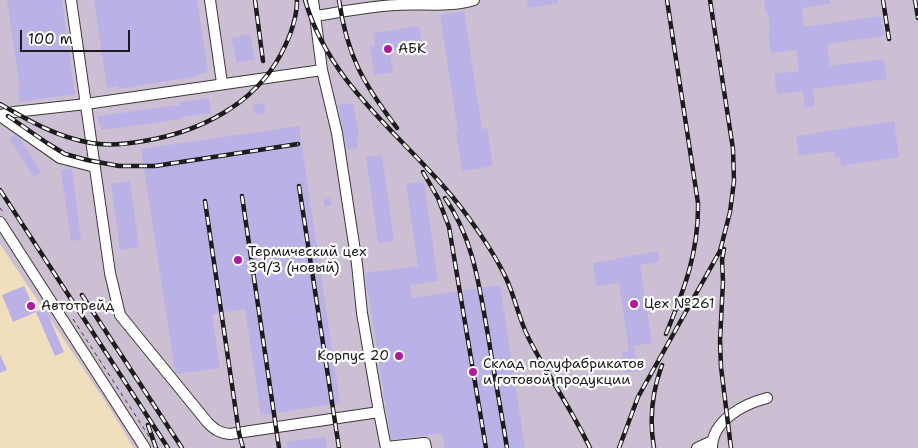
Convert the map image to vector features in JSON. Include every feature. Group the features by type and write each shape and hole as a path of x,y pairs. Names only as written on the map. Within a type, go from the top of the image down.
{"lane":[{"path":"71,0 110,273 120,315 215,430 222,433 230,434 379,412"},
{"path":"210,0 222,83"},
{"path":"313,0 322,70 337,133 362,313 386,448 425,443 426,448"},
{"path":"315,16 394,5 438,6 461,4 474,0"},
{"path":"0,116 14,112 86,104 322,70"},
{"path":"0,116 60,158 95,167"},
{"path":"0,222 145,448"},
{"path":"697,448 712,444 717,428 746,404 767,398"}],"shaded area":[{"path":"0,0 918,0 918,448 134,448 109,407 0,244"}],"building":[{"path":"7,0 62,0 75,94 20,102 18,89 20,89"},
{"path":"94,0 197,0 208,72 198,74 199,76 118,89 118,86 107,88"},
{"path":"527,0 558,0 558,3 528,8"},
{"path":"764,0 830,0 830,4 802,8 804,27 881,16 884,36 827,44 830,66 884,59 887,79 813,89 815,107 805,108 803,91 777,94 774,74 799,71 796,50 771,53 768,12 766,13"},
{"path":"464,11 482,129 487,128 493,166 462,171 440,15"},
{"name":"АБК","path":"419,26 422,46 390,51 393,72 374,75 370,46 375,46 373,33"},
{"path":"250,34 255,59 237,63 231,38"},
{"path":"209,98 211,113 182,117 182,119 101,130 101,125 99,126 98,116 180,105 179,102"},
{"path":"259,103 265,109 259,115 253,109"},
{"path":"353,103 359,135 356,136 358,148 347,150 338,105"},
{"path":"894,121 899,157 841,166 840,157 835,158 834,151 799,156 796,136"},
{"name":"Термический цех 39/3 (новый)","path":"299,126 340,403 261,415 245,309 212,314 220,368 177,374 175,371 141,149"},
{"path":"15,135 20,138 41,172 34,177 9,138"},
{"path":"382,155 394,241 378,243 366,157"},
{"path":"72,168 81,240 71,241 61,170"},
{"path":"130,181 139,247 120,250 111,184"},
{"path":"424,182 438,281 410,285 412,298 500,285 525,448 445,448 442,433 391,440 365,273 418,266 406,184"},
{"path":"330,198 332,206 325,207 323,200"},
{"name":"Цех №261","path":"658,251 659,262 640,265 652,343 634,346 637,371 625,373 622,352 629,351 619,283 596,286 593,263"},
{"path":"24,286 36,312 13,322 2,295"},
{"path":"45,308 64,352 55,356 36,312"},
{"path":"0,354 7,370 0,373"},
{"path":"326,437 327,448 287,448 286,442"}],"railway":[{"path":"255,0 263,61"},
{"path":"0,104 55,133 97,144 131,143 165,137 185,131 223,113 240,102 270,72 290,35 296,14 297,0"},
{"path":"305,0 318,33 334,63 354,90 447,190 489,247 506,278 529,339 590,448"},
{"path":"339,0 342,20 358,68 375,97 397,128"},
{"path":"666,334 689,270 698,221 698,203 667,0"},
{"path":"619,448 638,397 720,251 730,212 734,181 733,149 710,0"},
{"path":"883,0 889,39"},
{"path":"915,0 918,18"},
{"path":"8,116 65,154 119,166 155,166 298,144"},
{"path":"423,172 438,198 449,227 486,448"},
{"path":"299,186 339,448"},
{"path":"0,190 168,448"},
{"path":"242,196 279,448"},
{"path":"445,198 463,230 474,264 482,299 507,448"},
{"path":"205,201 239,433 243,448"},
{"path":"724,249 722,260 723,281 720,341 721,367 731,448"},
{"path":"82,295 182,448"},
{"path":"654,448 652,406 662,365"},
{"path":"148,425 156,448"}],"place":[{"name":"АБК","path":"388,49"},
{"name":"Термический цех 39/3 (новый)","path":"238,260"},
{"name":"Цех №261","path":"634,304"},
{"name":"Автотрейд","path":"31,306"},
{"name":"Корпус 20","path":"399,356"},
{"name":"Склад полуфабрикатов и готовой продукции","path":"473,372"}]}
